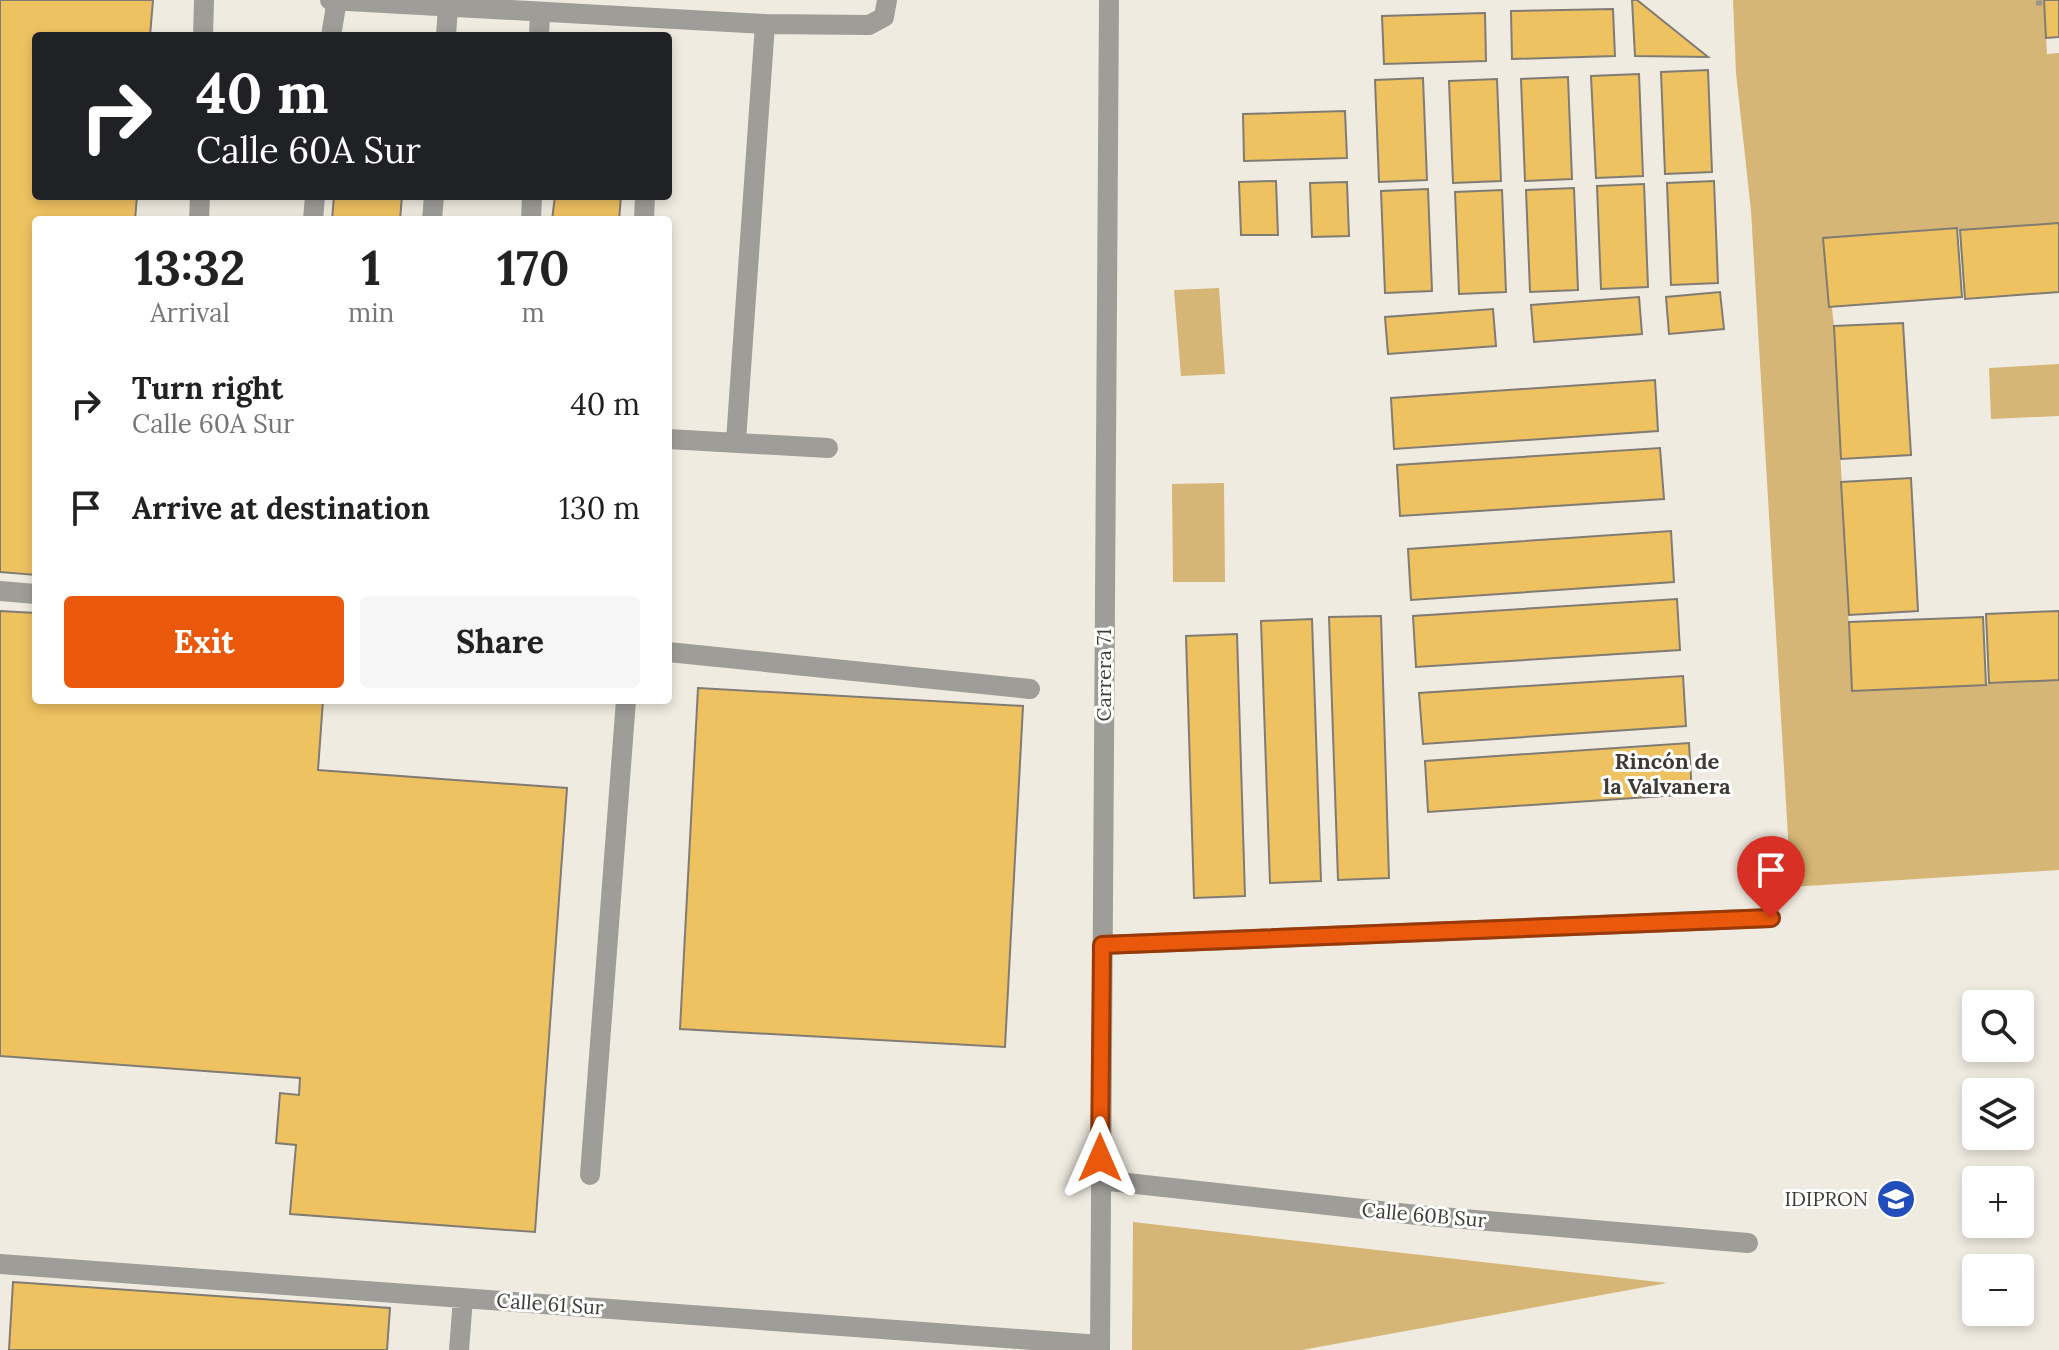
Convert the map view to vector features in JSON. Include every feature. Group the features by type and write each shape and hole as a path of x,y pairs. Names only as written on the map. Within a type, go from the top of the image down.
{"street":[{"path":"203,32 204,0"},
{"path":"330,0 540,12 656,27 869,25 884,17 887,0"},
{"path":"332,32 337,0"},
{"name":"Carrera 71","path":"1100,1347 1109,0"},
{"path":"446,32 448,7"},
{"path":"539,32 540,12"},
{"path":"736,441 765,24"},
{"path":"672,439 828,448"},
{"path":"0,591 32,594"},
{"path":"672,652 1030,689"},
{"path":"590,1175 626,704"},
{"path":"1102,945 1771,918"},
{"name":"Calle 60B Sur","path":"1100,1180 1417,1215 1748,1243"},
{"name":"Calle 61 Sur","path":"0,1264 1100,1347"},
{"path":"459,1350 463,1298"}],"path":[{"path":"2035,1 2045,3"}],"shaded area":[{"path":"1733,0 2044,0 2047,54 2059,53 2059,223 1824,238 1834,326 1852,691 2059,680 2059,870 1791,887 1751,211 1736,73"},
{"path":"1219,288 1225,374 1181,376 1174,290"},
{"path":"2059,364 2059,416 1991,419 1989,368"},
{"path":"1224,483 1225,582 1173,582 1172,484"},
{"path":"1133,1222 1667,1283 1302,1350 1132,1350"}],"building":[{"path":"0,0 153,0 150,32 32,32 32,200 137,200 135,216 32,216 32,575 0,572"},
{"path":"1632,0 1637,0 1708,57 1635,56"},
{"path":"2044,0 2059,0 2059,37 2046,38"},
{"path":"1613,9 1615,56 1512,59 1511,11"},
{"path":"1485,13 1486,61 1384,64 1382,16"},
{"path":"1708,70 1712,172 1665,174 1661,72"},
{"path":"1639,74 1643,176 1596,178 1591,76"},
{"path":"1568,77 1572,179 1525,181 1521,79"},
{"path":"1423,78 1427,180 1379,182 1375,80"},
{"path":"1497,79 1501,181 1453,183 1449,81"},
{"path":"1345,111 1347,158 1244,161 1243,114"},
{"path":"1276,181 1278,235 1241,235 1239,182"},
{"path":"1714,181 1718,283 1671,285 1667,183"},
{"path":"1347,182 1349,236 1312,237 1310,183"},
{"path":"1644,184 1648,287 1601,289 1597,186"},
{"path":"1574,188 1578,290 1530,292 1526,190"},
{"path":"1428,189 1432,291 1385,293 1381,191"},
{"path":"1502,190 1506,292 1459,294 1455,192"},
{"path":"334,200 402,200 400,216 332,216"},
{"path":"554,200 621,200 619,216 552,216"},
{"path":"2059,223 2059,292 1965,299 1960,230"},
{"path":"1957,228 1962,297 1829,307 1823,238"},
{"path":"1720,292 1724,329 1669,334 1666,297"},
{"path":"1639,297 1642,334 1534,342 1531,305"},
{"path":"1493,309 1496,346 1388,354 1385,317"},
{"path":"1903,323 1911,455 1841,459 1834,326"},
{"path":"1655,380 1658,431 1394,449 1391,398"},
{"path":"1660,448 1664,499 1400,516 1397,465"},
{"path":"1911,478 1918,611 1849,615 1841,482"},
{"path":"1671,531 1674,582 1411,600 1408,549"},
{"path":"1677,599 1680,650 1416,667 1413,616"},
{"path":"0,611 32,613 32,704 323,704 318,770 567,788 535,1232 290,1214 296,1145 276,1143 280,1093 299,1095 300,1078 0,1056"},
{"path":"2059,611 2059,680 1989,683 1986,614"},
{"path":"1381,616 1389,878 1338,880 1329,617"},
{"path":"1983,617 1986,685 1852,691 1849,622"},
{"path":"1312,619 1321,881 1270,883 1261,621"},
{"path":"1237,634 1245,896 1194,898 1186,636"},
{"path":"1683,676 1686,726 1423,744 1419,693"},
{"path":"698,688 1023,706 1005,1047 680,1029"},
{"path":"1689,743 1692,794 1428,812 1425,761"},
{"path":"13,1282 390,1308 387,1350 9,1350"}],"place":[{"name":"IDIPRON","path":"1896,1199"}],"district":[{"name":"Rincón de la Valvanera","path":"1667,774"}],"route":[{"path":"1100,1158 1102,945 1771,918"}]}
